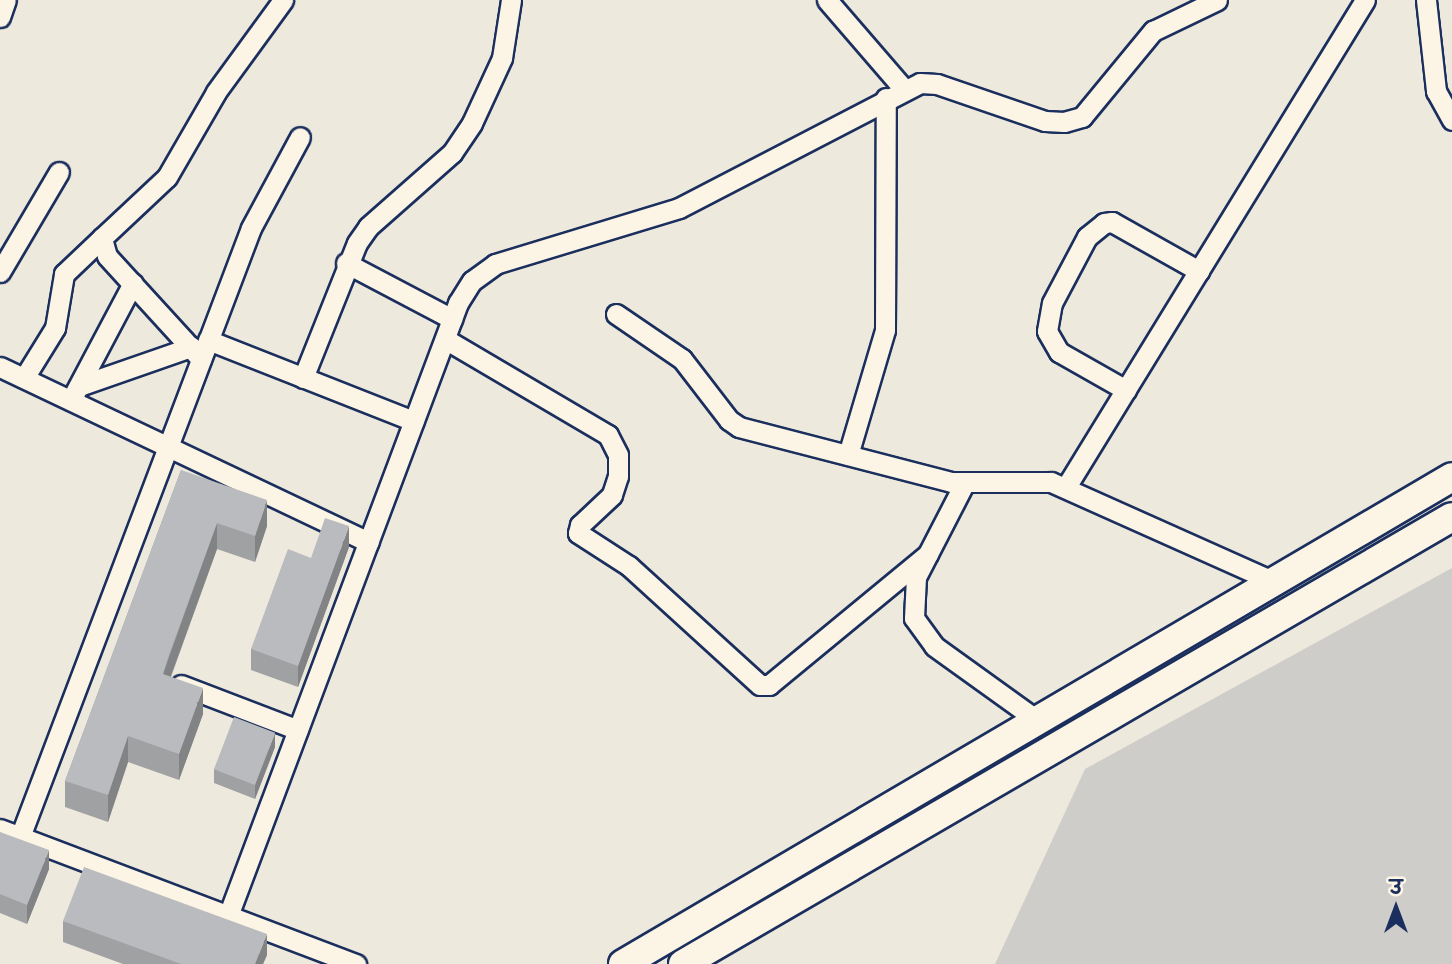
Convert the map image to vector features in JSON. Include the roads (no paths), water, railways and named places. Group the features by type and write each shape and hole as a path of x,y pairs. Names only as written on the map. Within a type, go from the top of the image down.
{"main road":[{"path":"623,964 1452,477"},
{"path":"683,964 1452,517"}],"street":[{"path":"0,17 6,0"},
{"path":"24,378 55,328 64,274 167,177 216,92 283,0"},
{"path":"303,378 346,263 368,227 463,138 502,58 511,0"},
{"path":"827,0 894,93 885,330 848,455"},
{"path":"228,916 452,319 472,281 495,264 679,208 894,93 937,84 1027,117 1064,122 1082,117 1153,31 1217,0"},
{"path":"1066,487 1365,0"},
{"path":"1426,0 1436,91 1452,120"},
{"path":"19,837 169,447 200,349 251,228 300,137"},
{"path":"0,272 59,172"},
{"path":"1126,390 1059,352 1047,331 1052,303 1087,237 1104,223 1112,222 1199,271"},
{"path":"102,238 107,256 200,349 303,378 414,421"},
{"path":"346,263 452,319"},
{"path":"75,393 133,283"},
{"path":"616,314 682,359 729,420 740,428 964,484 1036,480 1066,487 1272,581"},
{"path":"445,339 608,435 618,454 618,476 612,495 580,525 578,533 629,566 760,685 769,685 928,554"},
{"path":"75,393 200,349"},
{"path":"0,366 24,378 75,393 169,447 369,542"},
{"path":"964,484 928,554 912,598 914,618 934,646 1037,720"},
{"path":"181,685 298,730"},
{"path":"0,830 356,964"}]}
